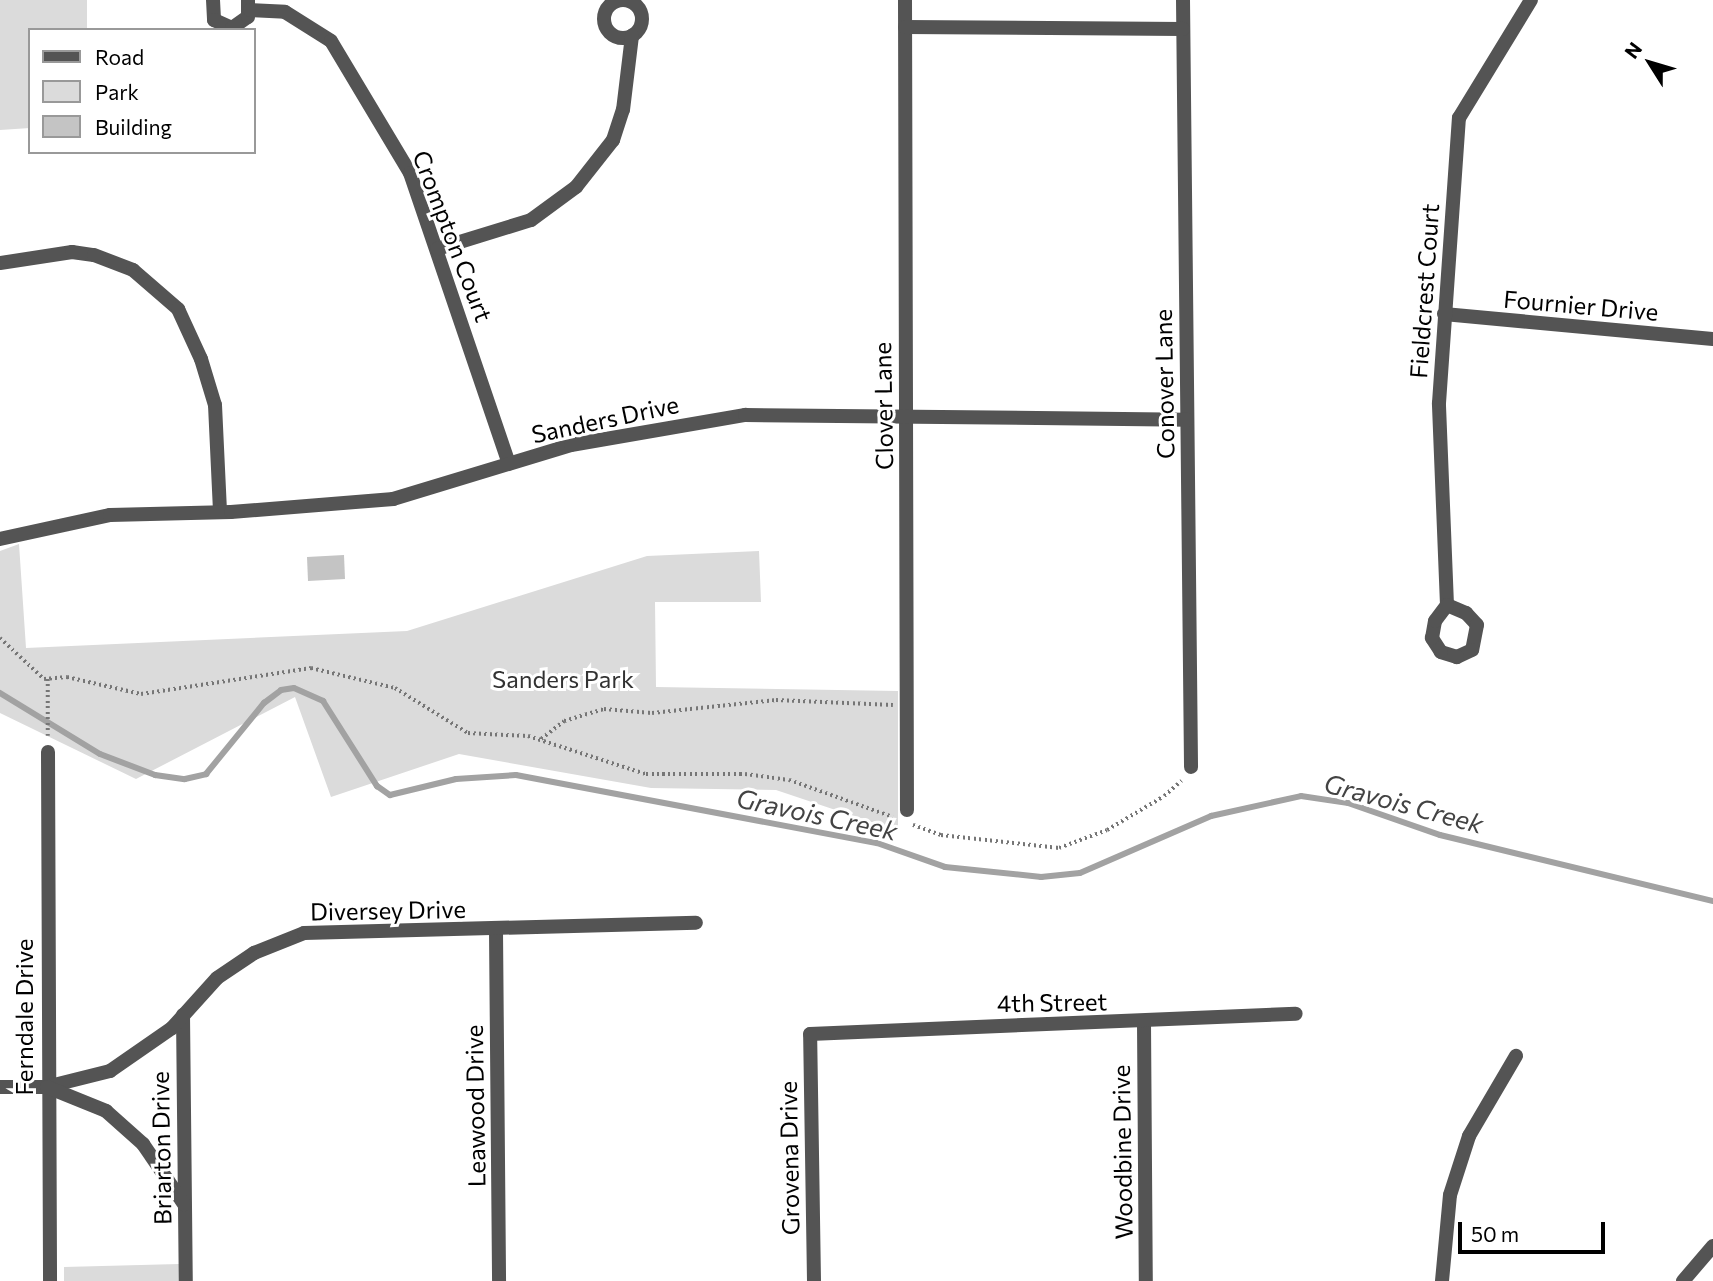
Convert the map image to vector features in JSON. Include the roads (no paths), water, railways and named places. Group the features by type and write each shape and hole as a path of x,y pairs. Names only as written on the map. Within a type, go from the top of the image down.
{"street":[{"path":"213,0 211,14 225,28 239,26 249,5"},
{"name":"Clover Lane","path":"903,817 909,705 905,418 905,0"},
{"name":"Conover Lane","path":"1183,0 1191,766"},
{"name":"Fieldcrest Court","path":"1447,605 1439,402 1459,118 1531,0"},
{"name":"Crompton Court","path":"249,5 285,12 331,41 410,173 509,464"},
{"path":"905,27 1183,29"},
{"path":"437,249 531,220 576,187 613,139 623,110 632,36"},
{"path":"0,263 72,252 94,255 133,271 178,309 201,359 215,405 220,512"},
{"name":"Fournier Drive","path":"1444,314 1713,339"},
{"name":"Sanders Drive","path":"0,539 110,515 220,512 393,499 571,445 746,415 1187,420"},
{"name":"Ferndale Drive","path":"48,749 46,1087 51,1155 50,1281"},
{"name":"Diversey Drive","path":"0,1087 46,1087 110,1071 142,1052 183,1015 217,978 254,953 304,933 496,931 696,923"},
{"name":"Leawood Drive","path":"496,931 499,1281"},
{"name":"4th Street","path":"810,1034 1144,1023 1296,1014"},
{"name":"Briarton Drive","path":"183,1015 186,1281"},
{"name":"Woodbine Drive","path":"1144,1023 1146,1281"},
{"name":"Grovena Drive","path":"810,1034 814,1281"},
{"path":"1442,1281 1450,1195 1469,1136 1496,1084 1516,1056"},
{"name":"Diversey Drive","path":"46,1087 106,1111 143,1144 185,1205"},
{"path":"1683,1281 1713,1246"}],"waterway":[{"name":"Gravois Creek","path":"0,693 100,754 155,775 185,779 206,774 264,703 281,690 294,688 323,701 377,786 390,795 456,779 516,775 877,843 945,867 1041,877 1080,873 1211,816 1301,796 1348,803 1440,835 1713,901"}],"park label":[{"name":"Sanders Park","path":"563,679"}]}
